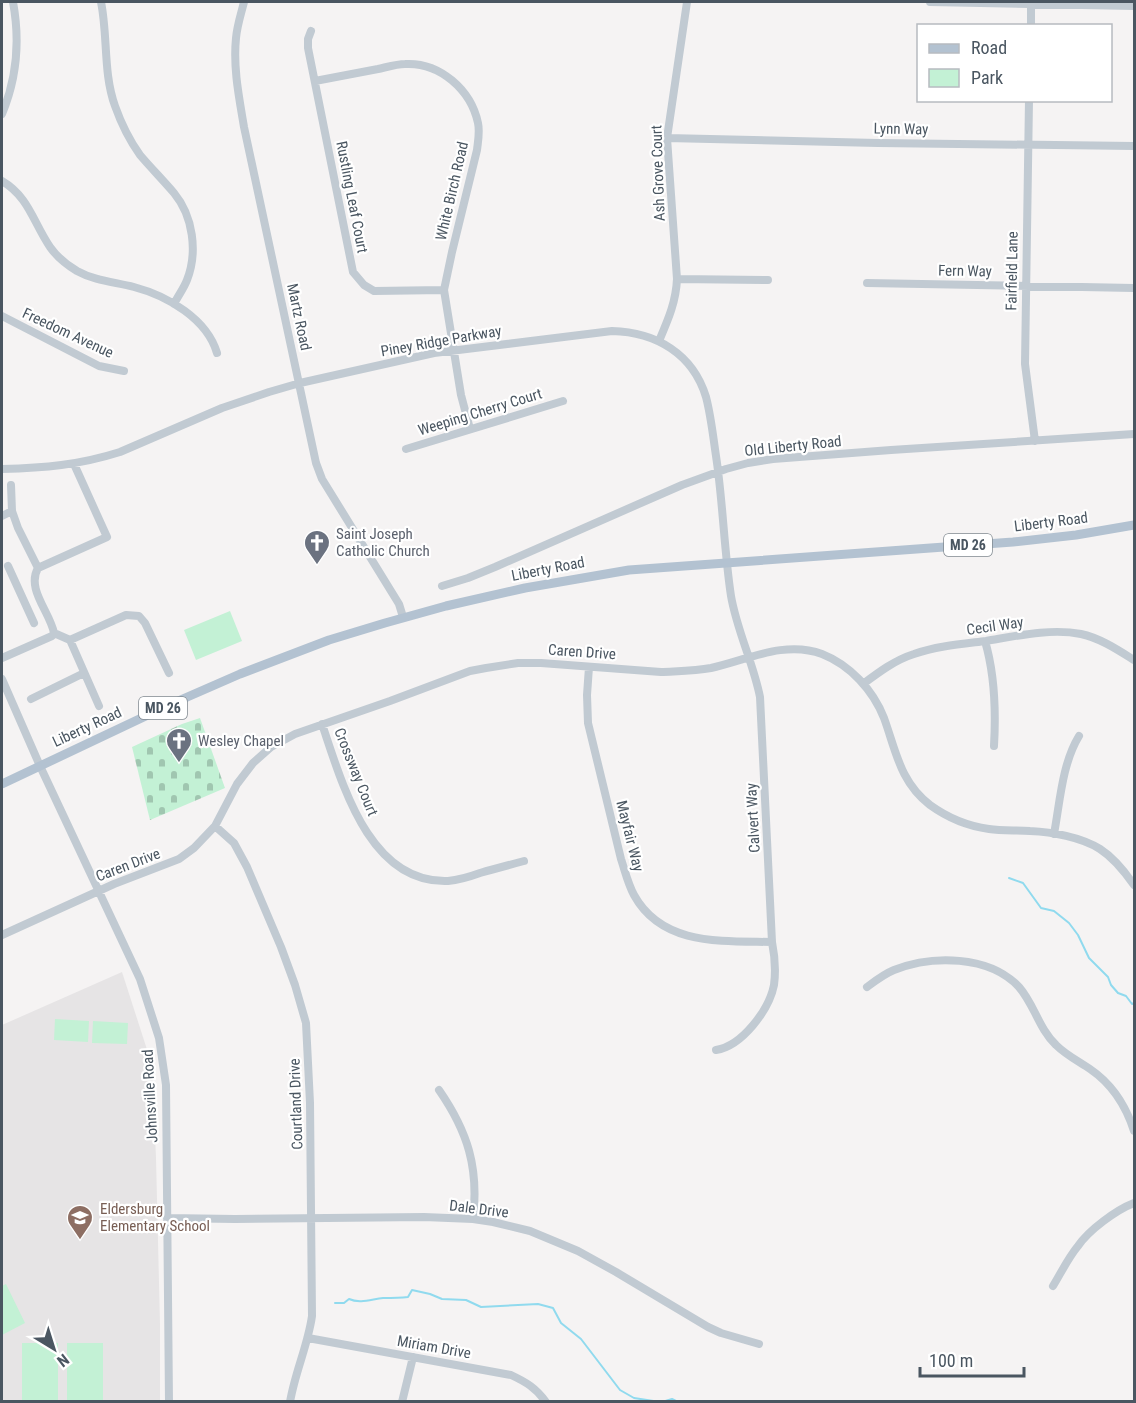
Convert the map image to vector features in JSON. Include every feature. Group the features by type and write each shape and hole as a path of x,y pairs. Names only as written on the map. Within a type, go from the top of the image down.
{"main road":[{"name":"Liberty Road","path":"2,784 169,705 307,648 403,617 484,597 628,570 1024,541 1134,525"}],"street":[{"path":"2,114 16,63 17,46 13,2"},
{"path":"101,2 109,84 115,105 139,153 175,194 190,225 191,269 174,304"},
{"name":"Martz Road","path":"244,2 235,50 235,69 243,127 316,463 322,479 399,604 403,617"},
{"name":"Ash Grove Court","path":"659,341 672,311 678,279 667,138 687,2"},
{"path":"930,2 1134,6"},
{"path":"1031,4 1031,24"},
{"name":"Rustling Leaf Court","path":"311,31 308,48 352,272 364,285 374,291 444,290"},
{"name":"White Birch Road","path":"315,81 406,63 426,65 458,84 473,108 478,123 477,150 444,290 461,394 470,429"},
{"name":"Fairfield Lane","path":"1029,102 1025,364 1035,441"},
{"name":"Lynn Way","path":"667,138 1134,146"},
{"path":"2,181 20,196 55,254 73,269 91,278 137,288 174,304 202,325 214,342 217,353"},
{"path":"678,279 768,280"},
{"name":"Fern Way","path":"867,283 1134,288"},
{"name":"Freedom Avenue","path":"2,316 99,366 124,371"},
{"name":"Piney Ridge Parkway","path":"2,469 74,464 120,453 222,408 269,392 435,353 612,331 637,333 659,341 684,360 702,386 708,405 718,471 727,562"},
{"name":"Weeping Cherry Court","path":"406,449 562,401"},
{"name":"Old Liberty Road","path":"442,586 477,574 682,484 748,463 891,450 1134,434"},
{"path":"74,464 107,537 38,568 34,574 34,582 54,633 70,640 99,706"},
{"path":"11,485 12,511 38,568"},
{"path":"2,516 12,511"},
{"name":"Calvert Way","path":"716,1050 728,1046 744,1034 766,1006 771,993 776,959 772,942 761,705 758,687 735,617 727,562"},
{"path":"8,566 34,623"},
{"path":"22,597 37,591"},
{"path":"70,640 126,615 139,616 145,623 170,673"},
{"path":"2,658 52,636 54,633"},
{"name":"Cecil Way","path":"863,684 890,664 914,654 1035,634 1073,633 1097,639 1134,660"},
{"path":"985,641 990,656 993,682 994,746"},
{"name":"Caren Drive","path":"2,935 100,890 179,859 194,848 215,826 244,773 260,756 295,734 322,724 471,671 486,668 528,663 661,672 680,671 711,668 777,650 794,649 823,654 850,670 863,684 881,711 902,770 917,792 928,803 956,820 971,825 990,829 1054,834 1090,844 1115,862 1134,885"},
{"name":"Mayfair Way","path":"589,667 586,704 588,723 621,859 634,895 656,921 684,936 772,942"},
{"path":"31,699 84,673"},
{"name":"Johnsville Road","path":"2,679 40,766 140,979 159,1038 166,1085 169,1401"},
{"name":"Crossway Court","path":"322,724 355,810 377,846 394,864 417,875 450,881 524,861"},
{"path":"1054,834 1068,761 1079,736"},
{"name":"Courtland Drive","path":"215,826 234,843 247,867 281,947 306,1023 310,1103 312,1305 310,1330 290,1401"},
{"path":"867,987 891,971 925,961 958,961 976,963 990,968 1018,987 1030,1002 1054,1044 1108,1084 1123,1103 1134,1131"},
{"path":"439,1090 461,1129 471,1155 476,1188 473,1219"},
{"path":"1053,1286 1079,1244 1111,1216 1134,1203"},
{"name":"Dale Drive","path":"167,1218 226,1220 424,1217 493,1222 530,1231 564,1245 616,1272 708,1328 759,1344"},
{"name":"Miriam Drive","path":"308,1338 511,1376 533,1387 546,1401"},
{"path":"402,1401 413,1358"}],"shaded area":[{"name":"Eldersburg Elementary School","path":"122,972 152,1065 160,1324 160,1401 2,1401 2,1025"}],"green space":[{"path":"230,611 242,641 196,660 184,630"},
{"path":"200,718 225,788 150,820 132,747"},
{"path":"55,1019 89,1021 88,1042 54,1040"},
{"path":"93,1021 128,1023 127,1044 92,1043"},
{"path":"6,1284 25,1323 2,1335 2,1286"},
{"path":"22,1343 58,1343 58,1401 22,1401"},
{"path":"67,1343 103,1343 103,1401 67,1401"}],"waterway":[{"path":"1009,878 1023,883 1041,908 1054,911 1069,923 1078,935 1089,958 1108,977 1118,993 1126,996 1132,1004 1134,1003"},
{"path":"335,1303 344,1303 349,1299 362,1301 408,1297 412,1290 442,1299 466,1300 481,1307 538,1304 553,1308 561,1323 581,1339 620,1390 634,1398 660,1402"},
{"path":"662,1402 672,1399 678,1402"}],"place":[{"name":"Saint Joseph Catholic Church","path":"317,566"},
{"name":"Wesley Chapel","path":"179,764"},
{"name":"Eldersburg Elementary School","path":"80,1241"}]}
